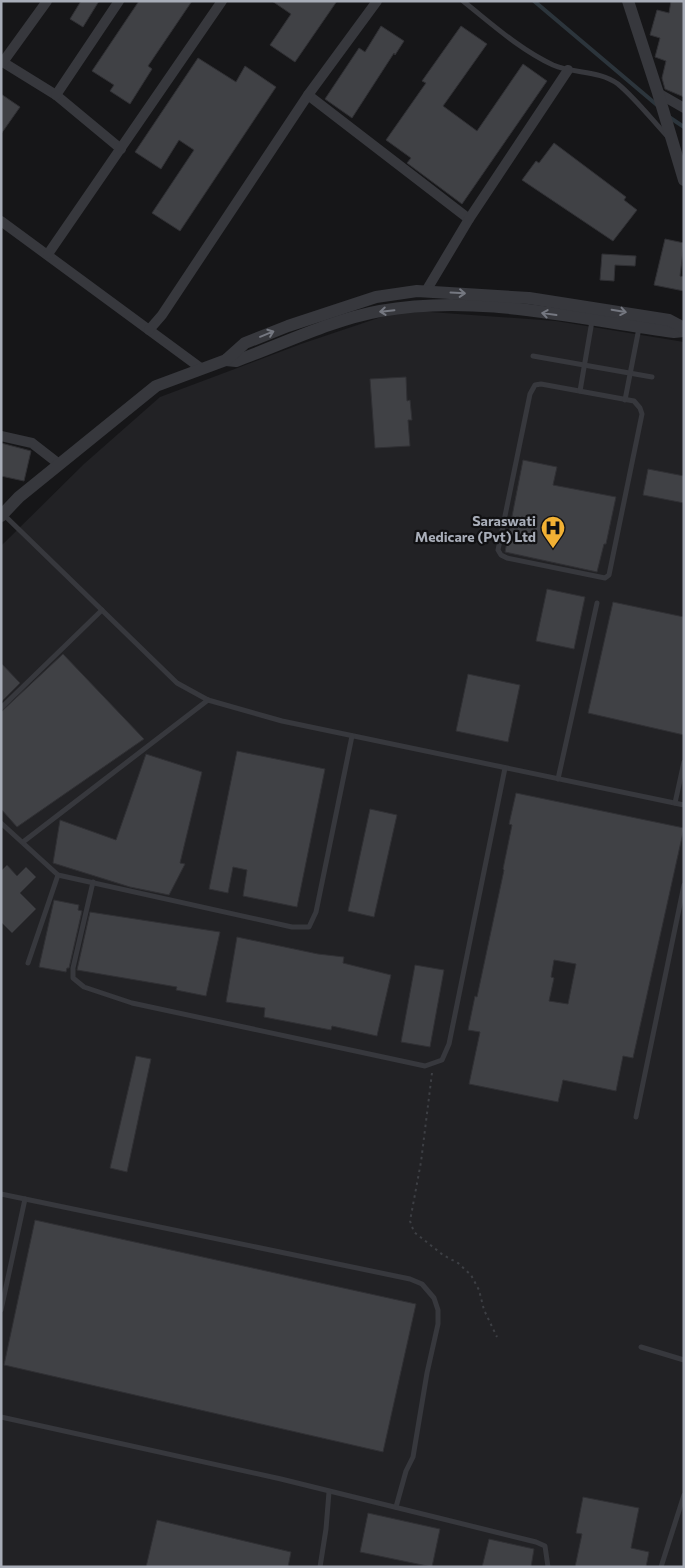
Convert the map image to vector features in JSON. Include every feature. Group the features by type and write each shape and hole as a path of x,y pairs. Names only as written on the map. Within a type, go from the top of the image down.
{"street":[{"path":"47,1 2,62 56,95 121,149"},
{"path":"56,95 119,1"},
{"path":"48,254 222,1"},
{"path":"150,330 162,315 308,95 377,1"},
{"path":"628,1 684,180"},
{"path":"426,292 469,218 568,70"},
{"path":"658,93 684,108"},
{"path":"308,95 469,218"},
{"path":"670,140 684,148"},
{"path":"1,221 202,369"},
{"path":"2,515 19,497 156,386 226,360 245,344 330,311 376,297 426,292 529,298 612,309 669,320 684,329"},
{"path":"226,360 236,361 336,324 380,311 486,305 639,327 684,329"},
{"path":"1,436 32,443 59,464"}],"lane":[{"path":"463,1 525,51 568,70 596,74 618,84 670,140"},
{"path":"580,391 592,321"},
{"path":"625,400 639,327"},
{"path":"533,356 652,377"},
{"path":"541,384 580,391 637,404 642,414 608,575 600,578 507,558 501,555 498,550 532,388 535,385 541,384"},
{"path":"2,515 177,683 208,700 282,721 684,805"},
{"path":"558,779 597,603"},
{"path":"1,708 102,610"},
{"path":"23,842 208,700"},
{"path":"1,823 58,875 292,927 309,927 316,912 352,736"},
{"path":"674,803 684,762"},
{"path":"93,882 73,968 73,978 84,987 150,1007 425,1066 442,1060 450,1044 505,768"},
{"path":"28,963 58,875"},
{"path":"636,1117 684,885"},
{"path":"1,1194 400,1276 422,1284 434,1298 438,1310 438,1324 426,1373 415,1449 406,1471 396,1507"},
{"path":"1,1310 25,1199"},
{"path":"641,1347 684,1360"},
{"path":"1,1417 281,1479 536,1542 545,1546 548,1567"},
{"path":"320,1567 329,1492"},
{"path":"661,1567 684,1495"}],"path":[{"path":"433,1063 421,1162 410,1221 414,1232 443,1255 458,1263 471,1276 480,1290 484,1310 497,1337"}],"shaded area":[{"path":"402,310 556,321 684,342 684,1567 1,1567 1,546 84,464 160,397 301,344"}],"building":[{"path":"81,1 99,1 83,27 70,19"},
{"path":"139,1 192,1 148,66 152,69 130,104 110,91 114,85 92,71"},
{"path":"272,1 337,1 295,62 270,45 291,14"},
{"path":"671,1 684,1 684,97 665,89 662,78 666,61 655,57 660,38 650,35 657,10 669,13"},
{"path":"381,26 404,41 395,55 394,53 352,118 325,99 359,48 365,52"},
{"path":"461,26 487,44 443,106 477,131 523,64 547,81 462,204 407,163 411,158 386,140 426,83 422,81"},
{"path":"198,58 236,82 245,66 276,87 180,231 152,213 194,150 179,140 161,169 135,152"},
{"path":"1,94 20,107 1,134"},
{"path":"554,143 626,197 624,200 637,210 613,241 522,180 536,161 539,163"},
{"path":"665,239 684,243 680,276 684,277 684,291 654,285"},
{"path":"602,254 636,256 635,266 615,265 614,281 600,280"},
{"path":"406,377 407,401 410,400 412,420 408,420 410,446 375,448 370,379"},
{"path":"1,443 31,451 24,481 1,476"},
{"path":"523,460 557,467 553,485 616,497 606,544 604,544 597,572 505,552"},
{"path":"648,469 684,476 684,503 643,495"},
{"path":"547,589 585,597 574,649 536,641"},
{"path":"613,602 684,617 684,735 588,713"},
{"path":"63,654 144,739 17,827 1,809 1,712"},
{"path":"1,663 20,683 1,702"},
{"path":"468,674 520,685 508,742 456,731"},
{"path":"237,751 325,769 297,907 243,896 247,870 233,867 228,893 209,889"},
{"path":"146,754 202,772 180,863 185,864 169,895 130,887 53,863 60,820 116,840"},
{"path":"516,793 684,828 633,1058 623,1056 616,1091 563,1080 558,1102 469,1084 480,1032 468,1030 475,996 477,997 504,870 512,825 509,824","holes":["554,960 576,964 568,1004 549,1001 554,978 551,977"]},
{"path":"370,809 397,815 374,917 348,911"},
{"path":"7,865 17,876 26,867 36,877 20,893 36,909 12,933 1,922 1,871"},
{"path":"54,900 79,905 78,910 82,911 69,968 67,968 66,972 39,967"},
{"path":"90,912 220,932 206,996 176,990 177,987 77,970"},
{"path":"237,937 318,954 344,957 343,963 391,975 377,1036 332,1026 331,1030 264,1017 265,1008 226,1002"},
{"path":"415,965 444,970 430,1047 401,1042"},
{"path":"136,1056 151,1059 127,1172 110,1168"},
{"path":"35,1220 416,1304 383,1452 4,1365"},
{"path":"583,1497 639,1508 631,1548 649,1552 646,1567 575,1567 582,1534 576,1533"},
{"path":"368,1513 440,1529 432,1567 360,1552"},
{"path":"157,1520 291,1552 288,1567 146,1567"},
{"path":"489,1539 534,1549 531,1567 482,1567"}],"waterway":[{"path":"534,1 657,105"},
{"path":"669,117 684,127"}],"place":[{"name":"Saraswati Medicare (Pvt) Ltd","path":"553,549"}]}
